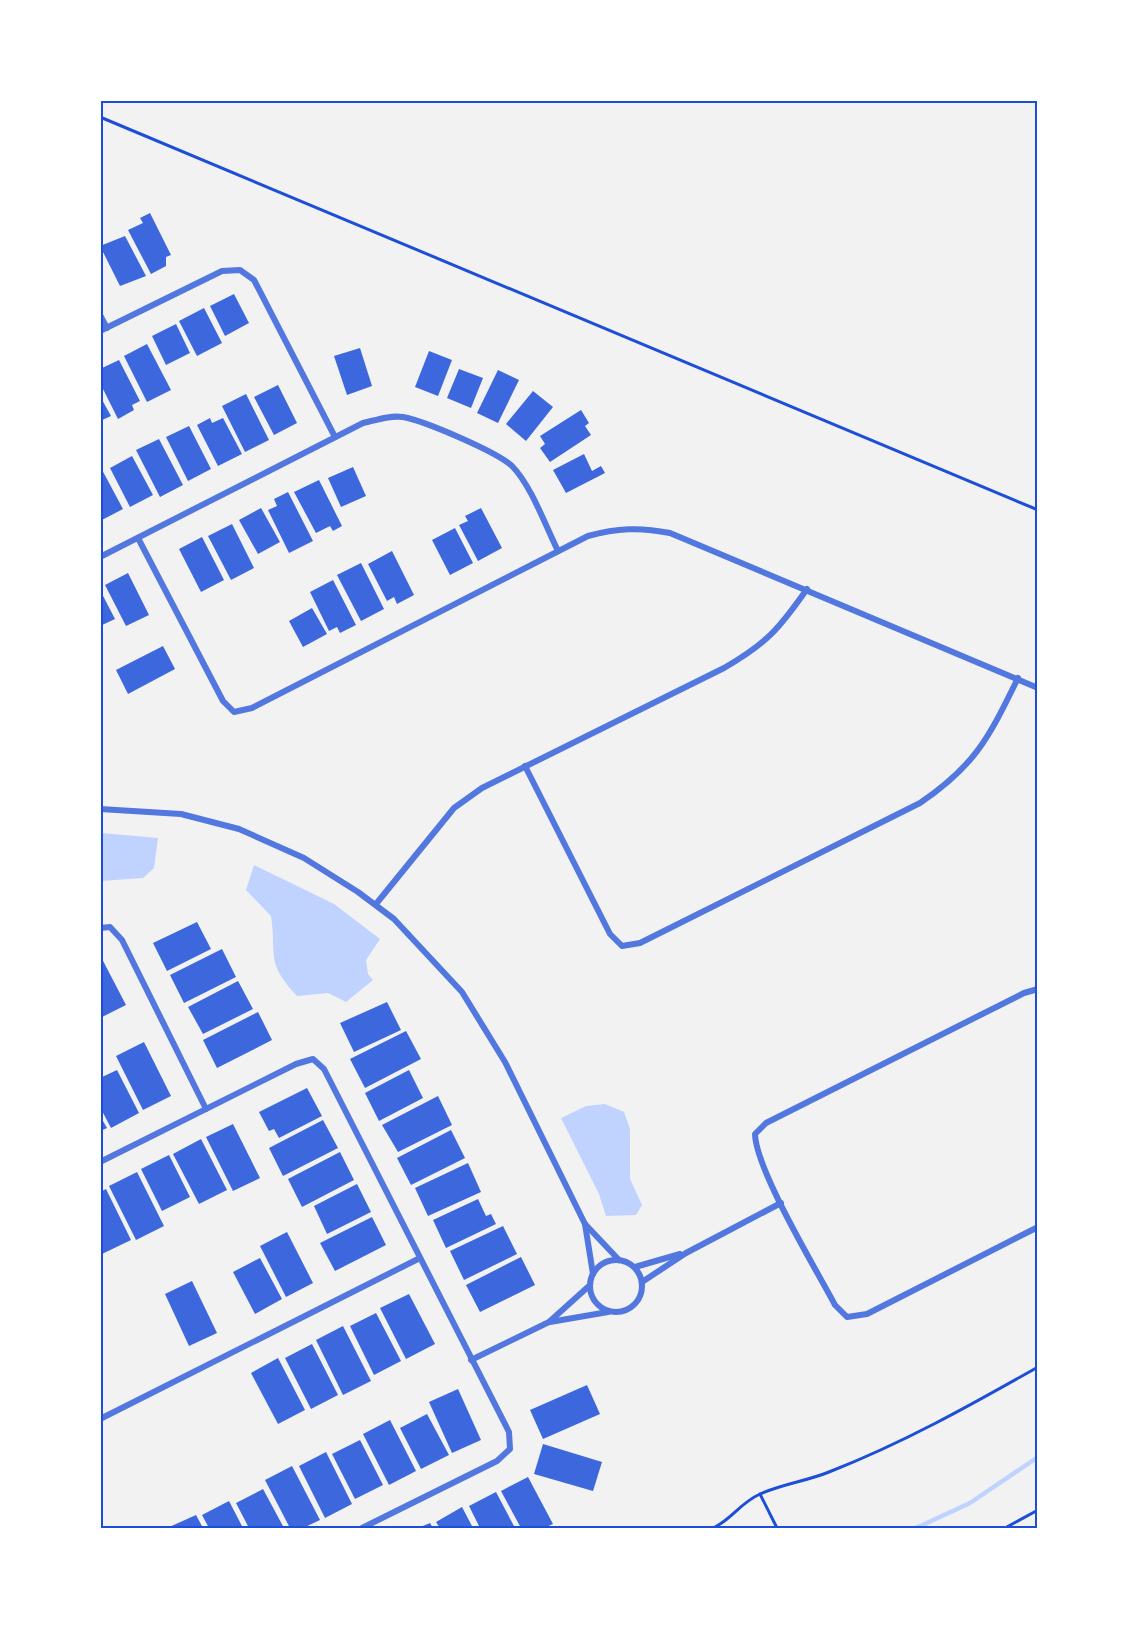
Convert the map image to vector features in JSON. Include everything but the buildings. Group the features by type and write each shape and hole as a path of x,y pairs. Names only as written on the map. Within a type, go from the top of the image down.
{"street":[{"path":"100,315 104,330 222,271 240,270 254,280 335,437"},
{"path":"100,557 335,437 372,420 404,417 496,455 513,467 523,481 558,551"},
{"path":"138,538 223,701 234,712 252,708 558,551 618,528 644,528 670,533 1038,688"},
{"path":"376,904 454,808 482,788 724,668 759,647 784,622 807,589"},
{"path":"525,766 610,934 622,946 640,943 920,802 949,783 977,754 1018,678"},
{"path":"100,809 181,814 239,829 304,858 376,904 434,960 462,992 487,1030 585,1224 619,1260 635,1267 686,1253"},
{"path":"100,928 110,927 122,940 206,1109"},
{"path":"1038,989 1024,993 766,1123 755,1134 755,1145 781,1203 836,1305 847,1317 867,1314 1038,1227"},
{"path":"100,1162 296,1064 313,1059 324,1069 509,1432 510,1449 497,1461 362,1528"},
{"path":"642,1282 686,1253 781,1203"},
{"path":"585,1224 593,1274"},
{"path":"100,1419 420,1258"},
{"path":"471,1360 549,1322 589,1286 593,1274 602,1264 619,1260"},
{"path":"549,1322 626,1311 634,1306 639,1299 642,1282 635,1267"},
{"path":"589,1286 594,1302 609,1312"}],"path":[{"path":"100,117 1038,510"},
{"path":"713,1528 726,1522 739,1506 760,1494 828,1472 927,1430 1038,1367"},
{"path":"760,1494 777,1528"},
{"path":"1005,1528 1038,1510"}],"water":[{"path":"101,833 158,838 154,868 143,878 101,881"},
{"path":"254,865 334,904 380,939 366,960 368,974 373,980 346,1002 328,993 297,996 276,966 271,916 246,890"},
{"path":"605,1104 624,1112 630,1129 630,1179 642,1205 636,1215 606,1216 599,1194 561,1118 586,1106"}],"waterway":[{"path":"916,1528 970,1503 1038,1457"}]}
